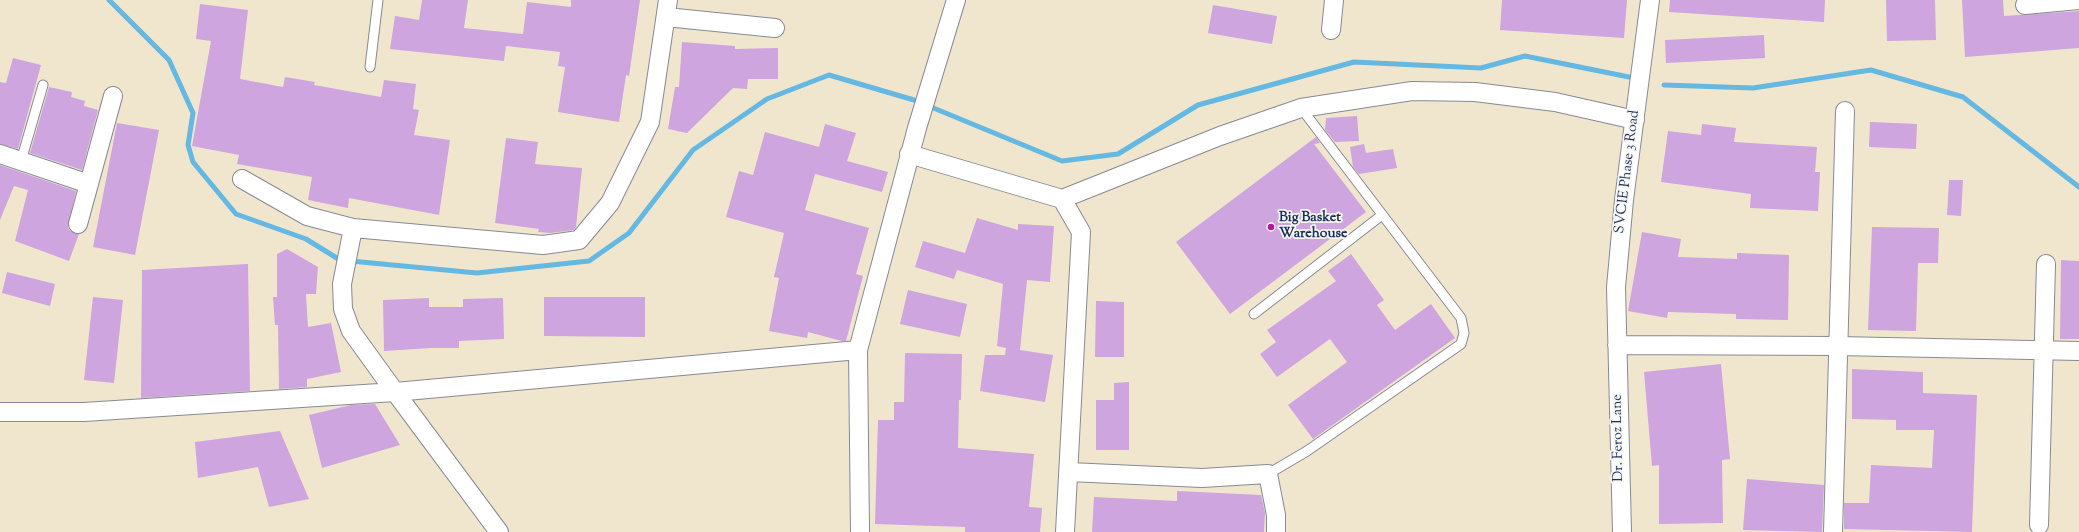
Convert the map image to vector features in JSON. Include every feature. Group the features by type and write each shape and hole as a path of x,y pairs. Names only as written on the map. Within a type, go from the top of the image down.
{"street":[{"path":"860,532 858,350 916,128 956,0"},
{"path":"1331,30 1334,0"},
{"name":"SVCIE Phase 3 Road","path":"1617,345 1616,287 1624,200 1650,0"},
{"path":"2025,5 2079,0"},
{"path":"242,179 307,216 354,228 543,245 579,240 610,203 650,122 667,8 775,28"},
{"path":"909,154 1062,199 1220,136 1301,108 1412,91 1475,92 1555,102 1635,120"},
{"path":"78,224 113,96"},
{"path":"1833,532 1845,111"},
{"path":"0,154 89,184"},
{"path":"1062,199 1081,232 1070,472 1065,532"},
{"path":"354,228 348,250 342,284 343,309 351,331 499,532"},
{"path":"2040,525 2046,264"},
{"path":"1617,345 1838,346 2079,351"},
{"name":"Dr. Feroz Lane","path":"1617,345 1622,532"},
{"path":"0,412 84,412 395,392 858,350"},
{"path":"1070,472 1202,478 1268,474 1276,515 1276,532"}],"lane":[{"path":"370,67 378,0"},
{"path":"21,161 43,85"},
{"path":"1268,474 1307,451 1461,344 1464,333 1461,318 1301,108"},
{"path":"1254,314 1382,215"}],"building":[{"path":"422,0 468,0 464,28 523,34 527,2 571,7 571,0 640,0 629,76 626,75 619,122 558,112 565,67 558,66 560,52 506,46 504,61 390,49 395,16 419,20"},
{"path":"1502,0 1627,0 1624,38 1500,30"},
{"path":"1670,0 1825,0 1824,22 1669,12"},
{"path":"1886,0 1935,0 1936,40 1887,41"},
{"path":"1962,0 2003,0 2004,16 2079,11 2079,48 1965,57"},
{"path":"200,4 248,10 240,79 283,87 285,77 315,82 314,85 381,97 384,80 416,84 413,109 419,110 414,135 450,140 439,215 349,198 348,208 308,200 312,177 237,164 239,155 192,146 211,41 196,39"},
{"path":"1213,5 1277,16 1272,44 1208,33"},
{"path":"1764,35 1765,58 1666,63 1665,40"},
{"path":"682,42 735,46 735,49 778,48 778,79 748,79 747,89 733,88 687,133 668,129 675,87 679,87"},
{"path":"13,58 41,65 18,149 0,144 0,82 6,83"},
{"path":"49,87 72,92 71,97 85,101 84,106 98,110 82,170 30,153"},
{"path":"1357,116 1359,141 1335,142 1325,130 1326,118"},
{"path":"1870,122 1917,124 1916,149 1869,147"},
{"path":"117,123 159,130 135,255 93,247"},
{"path":"825,124 856,133 847,161 888,172 882,192 815,174 805,210 869,228 856,274 863,276 846,341 808,332 807,338 769,331 779,278 774,277 784,233 726,217 739,171 753,175 765,132 819,147"},
{"path":"1702,124 1736,128 1734,142 1817,147 1815,172 1820,172 1818,211 1750,208 1751,194 1661,182 1668,131 1701,135"},
{"name":"Big Basket Warehouse","path":"1316,137 1320,143 1314,144 1366,212 1230,314 1176,242"},
{"path":"506,138 538,142 535,164 582,168 576,227 574,230 550,233 538,232 539,229 495,223"},
{"path":"1364,144 1366,153 1393,149 1397,168 1359,174 1353,167 1350,147"},
{"path":"0,165 76,191 68,226 69,230 79,234 69,261 15,241 28,190 14,186 0,220"},
{"path":"1949,180 1963,180 1961,216 1947,215"},
{"path":"977,218 1018,230 1018,224 1054,226 1050,282 1027,280 1020,350 1053,355 1045,402 980,391 985,355 1005,355 1006,348 997,346 1003,284 957,270 954,279 915,267 923,241 965,253"},
{"path":"1872,227 1939,228 1938,263 1918,263 1916,331 1868,330"},
{"path":"1642,232 1681,239 1678,257 1737,259 1737,253 1789,255 1788,320 1736,319 1736,314 1668,312 1667,318 1628,311"},
{"path":"287,249 318,267 316,294 306,294 308,327 331,323 341,372 307,379 307,387 279,389 278,325 275,325 273,297 277,297 277,254"},
{"path":"1351,254 1384,300 1377,305 1395,330 1431,304 1455,338 1313,439 1288,405 1347,362 1330,339 1277,377 1260,354 1276,342 1267,330 1336,281 1328,271"},
{"path":"2061,260 2079,261 2079,339 2060,339"},
{"path":"248,264 250,391 141,398 142,270"},
{"path":"7,272 55,284 50,306 2,293"},
{"path":"908,290 967,304 960,337 900,324"},
{"path":"93,297 123,300 114,383 84,380"},
{"path":"544,297 645,297 645,337 544,336"},
{"path":"429,298 429,307 463,307 463,299 503,298 504,339 459,341 459,348 384,351 383,300"},
{"path":"1096,301 1124,302 1124,357 1095,357"},
{"path":"905,353 962,354 958,448 1034,454 1029,507 1042,508 1040,532 965,532 965,527 875,524 878,420 894,420 894,402 904,402"},
{"path":"1721,364 1730,459 1722,460 1723,523 1659,524 1659,465 1652,466 1644,372"},
{"path":"1852,369 1923,372 1923,393 1977,395 1972,532 1844,529 1844,503 1869,503 1871,465 1932,468 1934,430 1896,430 1896,420 1852,419"},
{"path":"1129,382 1129,450 1096,450 1096,400 1114,400 1114,383"},
{"path":"375,404 400,445 322,468 309,415 351,405"},
{"path":"280,431 309,499 269,507 258,467 198,478 195,442"},
{"path":"1747,479 1824,485 1822,532 1743,530"},
{"path":"1177,491 1261,495 1265,513 1264,532 1092,532 1094,497 1177,501"}],"waterway":[{"path":"109,0 169,60 193,113 188,145 193,162 236,214 306,239 340,260 477,273 589,261 629,233 693,150 767,99 829,75 914,100 1062,161 1118,154 1198,105 1354,62 1481,68 1525,56 1629,77"},
{"path":"1664,85 1753,88 1871,70 1963,97 2079,187"}],"place":[{"name":"Big Basket Warehouse","path":"1271,227"}]}
